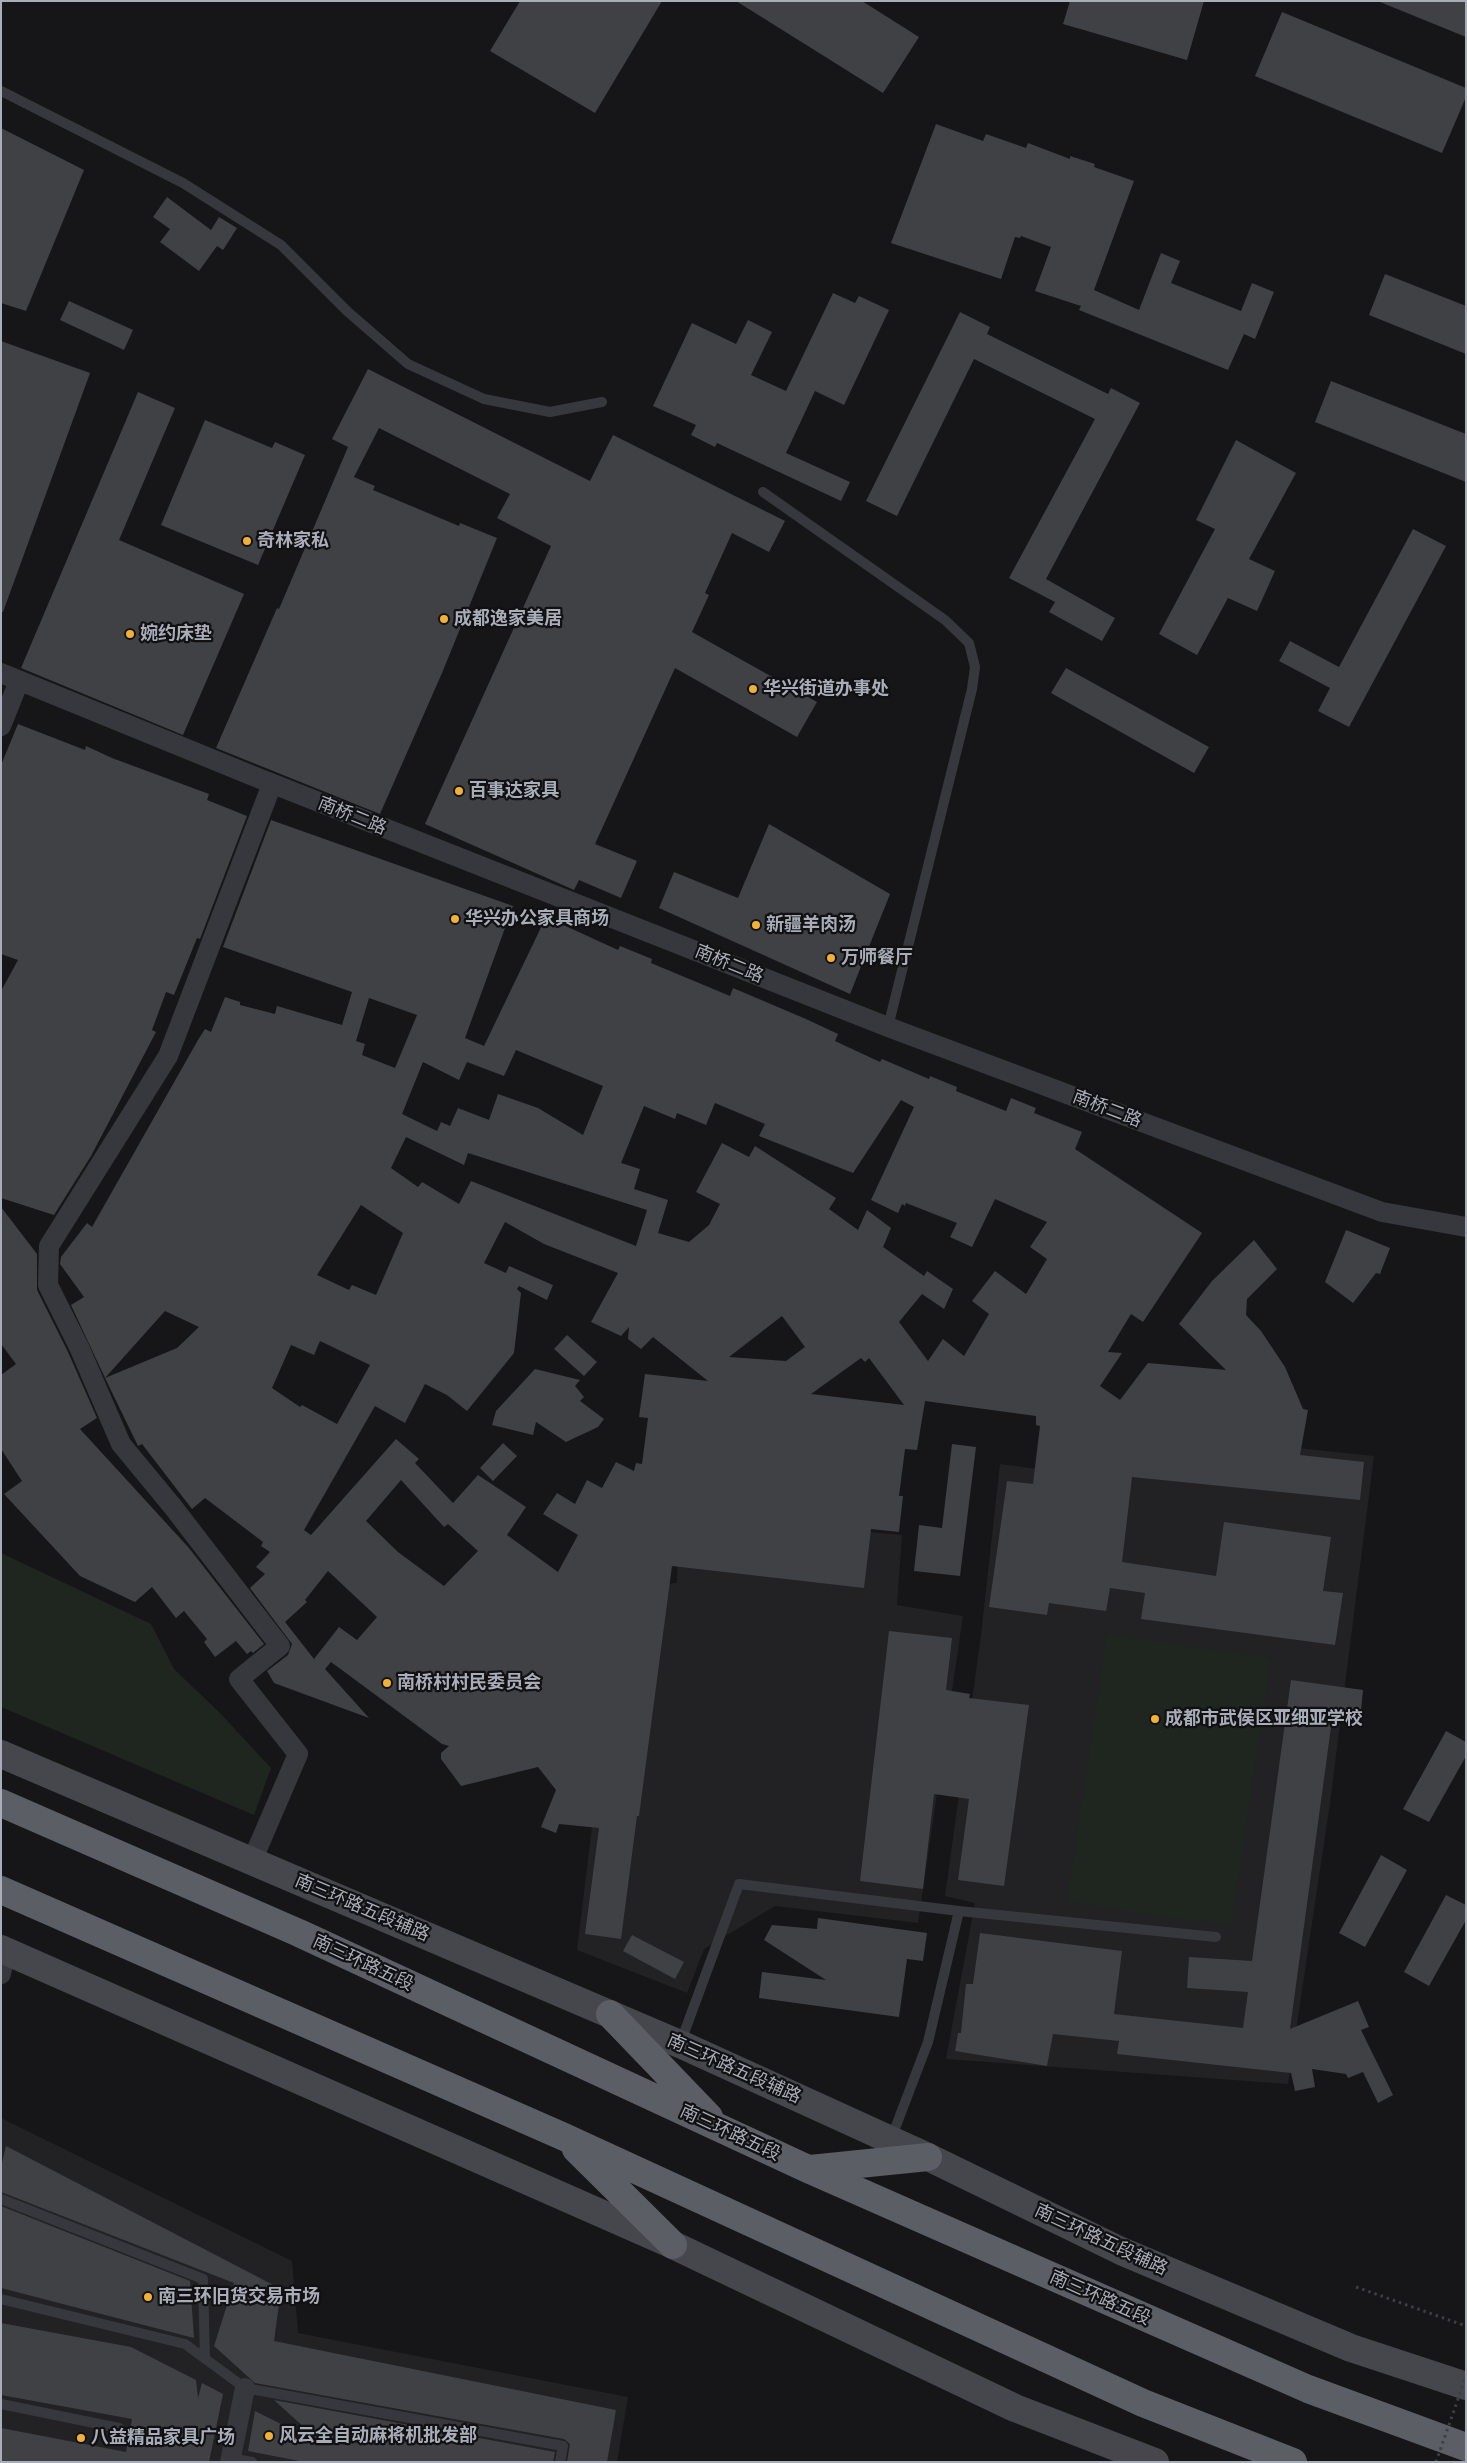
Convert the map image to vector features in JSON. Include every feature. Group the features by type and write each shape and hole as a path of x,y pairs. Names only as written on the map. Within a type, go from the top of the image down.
{"highway":[{"name":"南三环路五段","path":"1,1804 299,1933 808,2169 1308,2389 1466,2447"},
{"path":"1,1890 562,2136 1143,2403 1293,2462"},
{"path":"610,2014 720,2128"},
{"path":"562,2136 672,2246"},
{"path":"808,2169 928,2157"}],"main road":[{"name":"南三环路五段辅路","path":"1,1754 680,2044 928,2157 1139,2259 1351,2348 1466,2386"},
{"path":"3,1958 672,2246 1015,2408 1154,2462"}],"street":[{"name":"南桥二路","path":"10,677 272,784 888,1027 1382,1212 1466,1228"},
{"path":"1,726 10,677"},
{"path":"252,1861 298,1754 239,1679 280,1646 174,1507 121,1444 79,1347 48,1284 49,1246 168,1056 272,784"},
{"path":"231,2460 245,2388"}],"lane":[{"path":"1,91 184,183 281,245 347,311 408,364 484,398 550,412 602,402"},
{"path":"763,492 945,620 969,643 975,667 972,690 888,1027"},
{"path":"680,2044 739,1884 959,1911 1216,1937"},
{"path":"891,2140 928,2042 959,1911"},
{"path":"1,2199 203,2279 205,2359"},
{"path":"1,2299 185,2344 245,2388 563,2446 560,2462"},
{"path":"1,2404 119,2428"},
{"path":"231,2460 252,2462"}],"path":[{"path":"1356,2287 1466,2326"},
{"path":"1436,2462 1466,2376"}],"shaded area":[{"name":"成都市武侯区亚细亚学校","path":"1097,1427 1374,1456 1330,1803 1288,2084 946,2059 975,1903 945,1896 981,1635 1000,1464 1091,1476"},
{"path":"679,1515 902,1535 897,1605 963,1616 918,1923 775,1906 704,1949 687,1993 577,1950 621,1587 677,1583"},
{"path":"1,1553 151,1624 174,1669 220,1713 271,1768 254,1815 1,1707"},
{"path":"1107,1634 1271,1658 1231,1926 1067,1902"},
{"name":"南三环旧货交易市场","path":"1,2118 292,2261 298,2333 628,2397 617,2462 168,2462 179,2398 1,2359"},
{"name":"八益精品家具广场","path":"1,2372 164,2414 157,2462 1,2462"}],"building":[{"path":"520,1 662,1 595,113 490,51"},
{"path":"736,1 862,1 919,37 883,93"},
{"path":"1070,1 1204,1 1187,60 1063,24"},
{"path":"1466,1 1466,37 1380,2"},
{"path":"1282,12 1466,88 1466,97 1442,153 1255,76"},
{"path":"936,124 983,141 986,134 1026,148 1028,143 1070,159 1070,156 1095,164 1094,167 1134,181 1094,290 1139,310 1161,253 1180,261 1171,283 1241,311 1252,283 1274,292 1255,339 1244,334 1228,370 1079,310 1081,306 1035,291 1051,247 1021,236 1020,238 1015,237 1001,279 891,243"},
{"path":"1,128 84,170 26,311 1,303"},
{"path":"167,197 211,230 219,217 237,228 223,250 217,246 199,271 160,242 170,229 153,217"},
{"path":"1385,274 1466,306 1466,354 1369,315"},
{"path":"833,293 855,303 859,296 889,310 844,405 815,391 786,453 850,482 841,501 717,443 715,447 691,435 696,425 653,406 692,323 736,344 748,320 772,332 751,375 786,391"},
{"path":"69,301 133,330 124,350 60,320"},
{"path":"960,312 990,327 987,334 1108,394 1111,388 1140,403 1046,579 1115,618 1102,641 1049,612 1055,602 1009,578 1095,419 974,359 897,516 866,501"},
{"path":"1,341 90,373 3,612 1,612"},
{"path":"368,369 590,481 613,435 785,521 769,552 732,533 705,593 709,595 692,632 817,702 797,737 675,668 595,844 637,861 621,898 579,880 574,890 425,824 551,546 497,518 510,494 379,428 354,477 375,486 373,490 459,526 460,523 497,538 442,673 380,814 216,748 277,608 279,609 348,447 332,439"},
{"path":"1331,381 1466,434 1466,482 1315,422"},
{"path":"138,392 175,408 119,540 244,594 183,735 21,668"},
{"path":"205,420 272,448 275,442 305,455 258,565 161,525"},
{"path":"1236,440 1296,473 1249,559 1275,571 1257,611 1228,598 1197,655 1159,634 1215,529 1196,520"},
{"path":"1413,529 1446,546 1349,727 1318,711 1330,688 1279,661 1290,641 1339,667"},
{"path":"1066,668 1209,747 1194,773 1051,693"},
{"path":"18,724 85,750 86,746 112,758 209,794 207,800 247,816 200,939 197,938 174,995 166,992 152,1030 156,1032 91,1156 54,1215 1,1198 1,991 18,960 1,954 1,765"},
{"path":"271,820 513,906 465,1038 484,1046 546,917 618,950 620,946 652,959 651,963 730,996 733,988 806,1019 838,1034 835,1041 880,1062 882,1059 929,1079 930,1076 957,1087 956,1091 1006,1111 1011,1098 1036,1108 1034,1113 1082,1132 1075,1149 1202,1233 1143,1322 1131,1314 1108,1352 1122,1353 1100,1386 1120,1400 1148,1363 1226,1370 1179,1324 1212,1281 1254,1240 1277,1269 1247,1299 1246,1315 1261,1331 1285,1367 1303,1409 1308,1410 1300,1455 1364,1462 1360,1500 1132,1477 1122,1562 1216,1576 1224,1522 1331,1537 1323,1591 1343,1593 1335,1645 1141,1619 1145,1593 1110,1588 1106,1611 1049,1603 1047,1615 989,1607 1007,1481 1033,1484 1040,1426 1036,1425 1036,1416 925,1401 917,1450 905,1449 899,1496 903,1496 899,1532 871,1529 864,1588 672,1566 621,1939 585,1934 599,1828 559,1824 556,1833 541,1827 556,1790 538,1767 461,1786 441,1759 441,1753 449,1746 442,1744 331,1662 325,1669 369,1718 274,1683 267,1671 288,1655 292,1644 250,1588 265,1574 256,1567 270,1552 261,1546 263,1542 205,1498 192,1509 142,1444 138,1446 105,1378 71,1305 84,1297 60,1264 61,1257 87,1223 92,1227 198,1040 205,1029 211,1032 225,997 240,1002 240,1005 275,1014 277,1006 342,1025 352,992 223,947","holes":["369,998 417,1015 395,1068 362,1055 365,1044 356,1041","516,1050 603,1086 583,1135 538,1108 498,1094 489,1120 458,1108 450,1126 441,1122 437,1131 402,1114 423,1062 459,1080 467,1062 504,1076","901,1100 914,1107 871,1200 898,1213 902,1204 905,1206 906,1203 957,1223 950,1237 972,1247 995,1199 1047,1222 1030,1247 1047,1259 1026,1294 995,1271 972,1301 989,1314 964,1356 943,1339 928,1361 899,1322 922,1294 944,1309 953,1289 927,1271 924,1276 883,1247 891,1228 867,1210 858,1230 829,1209 836,1198 755,1146 749,1157 722,1143 696,1192 720,1204 709,1225 689,1242 658,1233 668,1200 634,1189 640,1169 621,1163 644,1106 675,1119 677,1113 706,1125 715,1103 765,1124 759,1136 853,1173","406,1137 464,1165 468,1153 647,1210 636,1246 471,1181 459,1204 422,1182 418,1187 391,1168","361,1205 403,1233 376,1295 352,1285 349,1290 317,1275","505,1222 544,1244 618,1273 591,1322 621,1336 629,1327 628,1339 641,1349 653,1337 708,1381 645,1374 639,1417 648,1418 642,1464 636,1463 634,1471 616,1462 602,1488 587,1480 575,1504 557,1493 543,1514 578,1535 558,1572 507,1535 526,1507 478,1475 453,1503 415,1463 419,1459 396,1439 311,1535 304,1530 375,1406 405,1423 425,1384 447,1395 467,1411 514,1353 521,1293 517,1289 519,1286 547,1300 553,1285 509,1266 506,1273 484,1263","165,1311 199,1327 177,1348 105,1378","782,1316 805,1347 786,1361 729,1357","320,1341 370,1365 337,1424 302,1405 300,1407 272,1388 291,1345 314,1355","861,1358 865,1362 869,1358 904,1405 811,1394","401,1480 444,1527 448,1524 478,1551 444,1586 398,1552 366,1521","328,1571 377,1617 357,1640 339,1627 314,1659 285,1622 307,1602 305,1600"]},
{"path":"769,824 890,894 850,994 659,908 674,872 738,898"},
{"path":"1,1207 37,1254 37,1290 68,1352 97,1418 80,1429 189,1548 264,1644 253,1653 251,1651 247,1654 236,1641 215,1657 204,1642 207,1639 184,1611 176,1618 152,1587 135,1602 80,1576 4,1494 22,1481 1,1449 1,1375 16,1364 1,1344"},
{"path":"1346,1230 1390,1248 1380,1274 1376,1273 1353,1303 1325,1282"},
{"path":"567,1335 597,1362 584,1376 554,1349"},
{"path":"535,1369 580,1380 575,1386 584,1397 580,1401 604,1419 598,1427 566,1442 536,1422 533,1435 492,1425 496,1411"},
{"path":"503,1443 517,1456 493,1481 480,1468"},
{"path":"952,1444 976,1447 960,1576 914,1571 919,1525 942,1528"},
{"path":"889,1631 952,1638 946,1690 970,1694 969,1698 1029,1705 1004,1886 958,1880 969,1799 934,1794 923,1889 860,1881"},
{"path":"1291,1680 1363,1690 1360,1722 1332,1720 1290,2029 1358,2001 1369,2027 1361,2030 1393,2095 1378,2103 1363,2072 1348,2078 1346,2074 1312,2069 1315,2087 1295,2091 1291,2073 1117,2054 1119,2041 1053,2034 1047,2066 955,2051 958,2033 961,2033 966,1984 973,1984 980,1933 1122,1951 1114,2014 1243,2028 1248,1992 1187,1988 1189,1957 1252,1961"},
{"path":"1446,1731 1466,1742 1466,1756 1429,1822 1403,1809"},
{"path":"1381,1855 1407,1870 1365,1947 1339,1933"},
{"path":"1446,1895 1466,1905 1466,1920 1429,1986 1404,1972"},
{"path":"818,1918 927,1933 923,1961 907,1959 899,2017 759,1998 762,1972 826,1980 764,1940 772,1925 817,1929"},
{"path":"632,1935 684,1962 675,1979 623,1951"},
{"path":"6,2146 281,2289 274,2341 616,2410 607,2462 567,2462 570,2444 564,2439 255,2383 214,2346 234,2283 1,2192 1,2167"},
{"path":"1,2206 190,2281 194,2338 1,2288"},
{"path":"1,2323 131,2347 196,2380 198,2398 202,2383 223,2394 209,2462 1,2462 1,2428 126,2452 132,2419 1,2395"},
{"path":"274,2400 555,2452 553,2462 304,2462 248,2451 255,2411 315,2441 316,2438"}],"place":[{"name":"奇林家私","path":"247,541"},
{"name":"成都逸家美居","path":"444,619"},
{"name":"婉约床垫","path":"130,634"},
{"name":"华兴街道办事处","path":"753,689"},
{"name":"百事达家具","path":"459,791"},
{"name":"华兴办公家具商场","path":"455,919"},
{"name":"新疆羊肉汤","path":"756,925"},
{"name":"万师餐厅","path":"831,958"},
{"name":"南桥村村民委员会","path":"387,1683"},
{"name":"成都市武侯区亚细亚学校","path":"1155,1719"},
{"name":"南三环旧货交易市场","path":"148,2297"},
{"name":"风云全自动麻将机批发部","path":"269,2436"},
{"name":"八益精品家具广场","path":"81,2438"}]}
